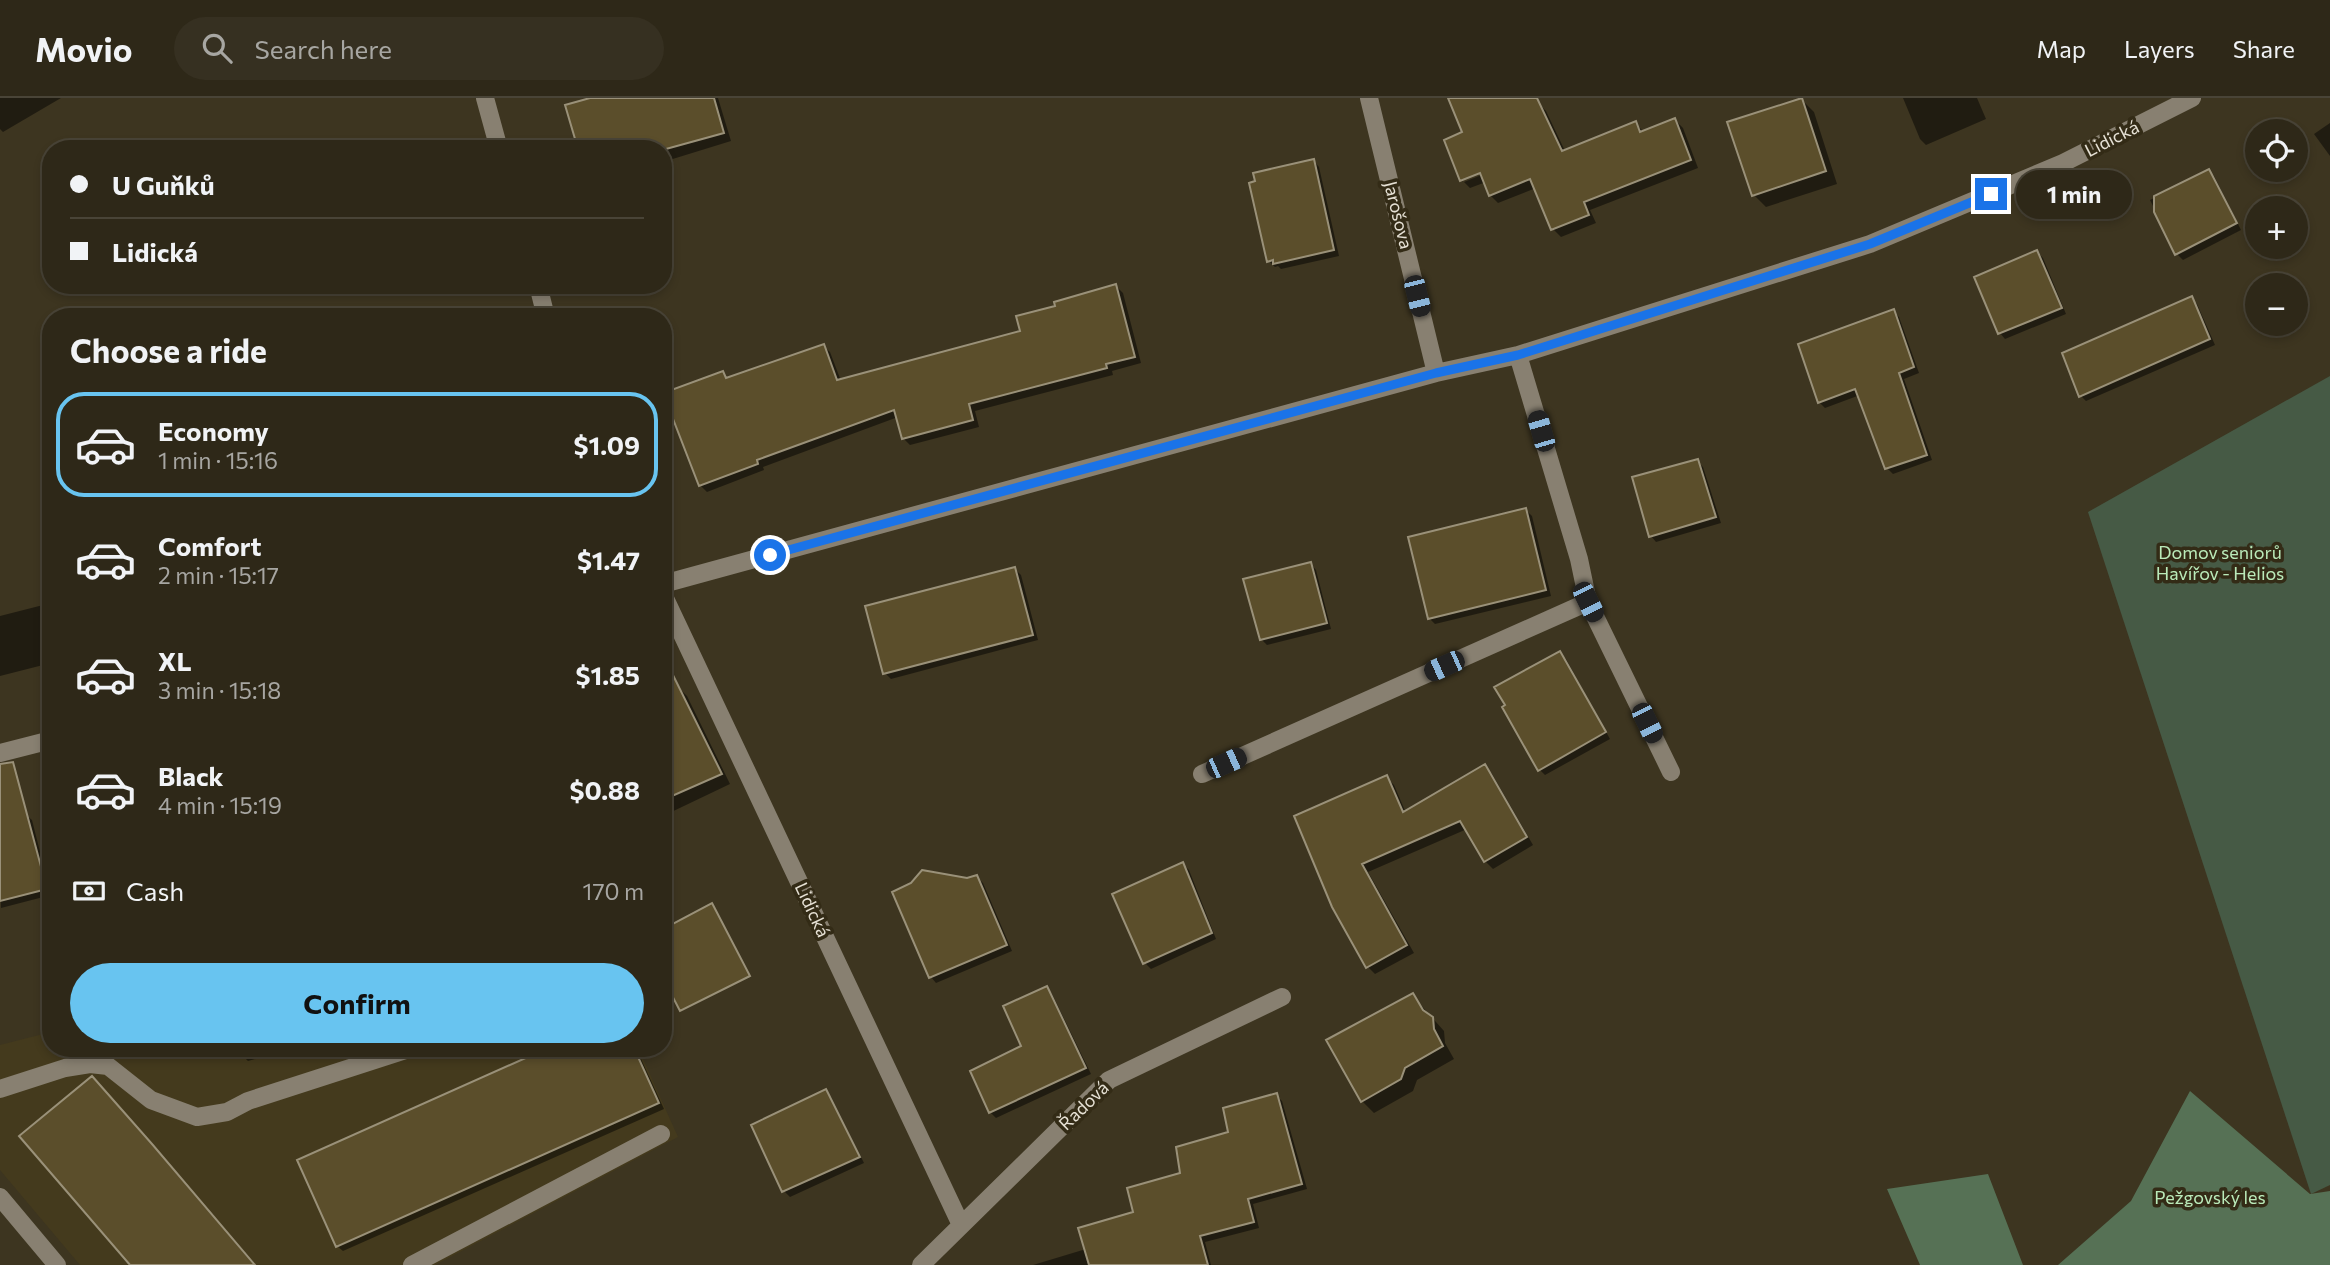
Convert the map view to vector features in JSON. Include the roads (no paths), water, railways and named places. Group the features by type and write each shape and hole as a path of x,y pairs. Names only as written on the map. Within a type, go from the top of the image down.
{"street":[{"path":"485,98 497,140"},
{"name":"Jarošova","path":"1369,98 1436,373"},
{"name":"Lidická","path":"672,582 1436,373 1518,355 1870,244 2063,163 2192,98"},
{"path":"1518,355 1579,559 1588,602 1671,772"},
{"path":"1202,774 1588,602"},
{"name":"Lidická","path":"672,613 961,1225"},
{"path":"0,753 42,742"},
{"name":"Řadová","path":"921,1265 1109,1080 1282,997"},
{"path":"0,1089 65,1068 90,1064 108,1066 152,1100 197,1117 227,1112 248,1101 384,1057"},
{"path":"412,1265 661,1134"},
{"path":"0,1197 57,1265"}],"park label":[{"name":"Domov seniorů Havířov - Helios","path":"2220,563"},
{"name":"Pežgovský les","path":"2210,1198"}]}
